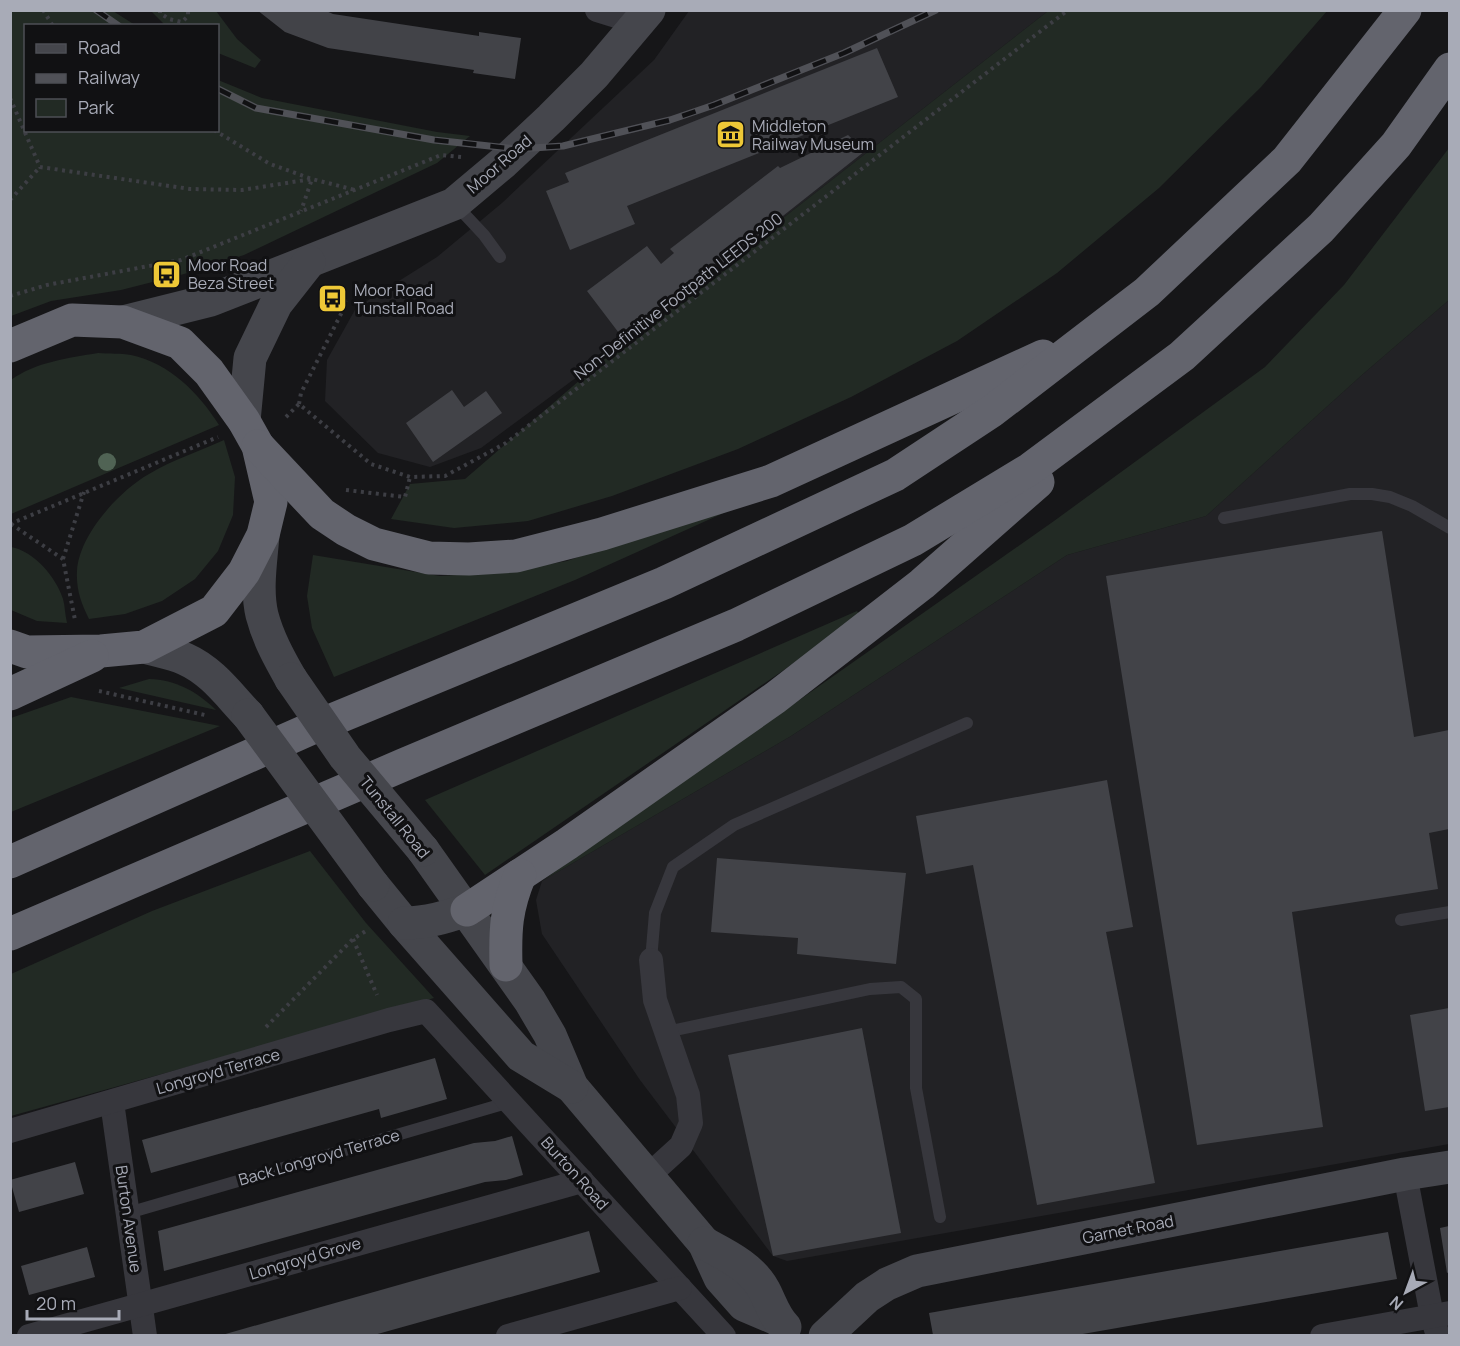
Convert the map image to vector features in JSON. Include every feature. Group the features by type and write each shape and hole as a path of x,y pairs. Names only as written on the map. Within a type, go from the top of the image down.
{"highway":[{"path":"10,862 310,729 664,583 895,475 992,411 1147,292 1287,160 1405,10"},
{"path":"467,910 775,698 922,584 1182,356 1322,228 1396,145 1449,69"},
{"path":"10,346 72,320 123,322 180,343 209,372 241,434 271,502 263,535 244,572 214,611 144,647 101,651 27,652 10,646"},
{"path":"241,434 322,514 346,530 374,544 429,558 469,559 516,556 602,534 771,481 1092,334"},
{"path":"10,934 736,625 913,540 1030,469 1182,356"},
{"path":"10,694 101,651"},
{"path":"10,854 180,788"},
{"path":"506,965 505,928 510,900 520,875"}],"street":[{"path":"597,10 644,17"},
{"name":"Moor Road","path":"123,322 211,300 454,204 504,162 594,75 644,17"},
{"path":"241,434 250,358 276,304 319,257"},
{"name":"Tunstall Road","path":"263,535 260,575 262,614 273,648 291,679 345,758 423,850 506,965 550,1035 572,1087 704,1243 720,1278 744,1305 785,1328"},
{"name":"Tunstall Road","path":"144,647 183,658 214,677 248,715 373,885 404,923 522,1056 572,1087"},
{"path":"404,923 421,923 467,910"},
{"path":"648,1176 681,1146 691,1123 688,1095 655,1000 651,960"},
{"name":"Longroyd Terrace","path":"10,1131 388,1020 426,1011"},
{"name":"Burton Road","path":"426,1011 724,1335"},
{"name":"Burton Avenue","path":"112,1102 145,1335"},
{"name":"Garnet Road","path":"825,1335 867,1297 887,1284 917,1271 1449,1167"},
{"path":"1322,1335 1440,1321 1405,1174"},
{"name":"Longroyd Grove","path":"29,1335 582,1181"},
{"path":"508,1335 681,1288"}],"lane":[{"path":"454,204 484,235 500,257"},
{"path":"1224,518 1350,494 1372,494 1390,497 1412,506 1449,528"},
{"path":"651,960 655,913 674,867 734,825 967,723"},
{"path":"1401,920 1449,912"},
{"path":"666,1032 870,989 901,987 916,999 916,1088 940,1217"},
{"name":"Back Longroyd Terrace","path":"128,1213 510,1102"}],"path":[{"path":"43,10 52,24"},
{"path":"160,10 160,13 169,19 182,22 188,16 188,10"},
{"name":"Non-Definitive Footpath LEEDS 200","path":"299,404 371,464 410,477 445,476 506,443 1068,10"},
{"path":"10,98 24,130"},
{"path":"25,132 40,167"},
{"path":"217,132 270,164 312,179 355,190"},
{"path":"10,296 47,285 181,260 441,155 504,162"},
{"path":"40,167 190,189 242,190 312,179"},
{"path":"10,200 40,167"},
{"path":"301,212 312,179"},
{"path":"286,417 299,404 301,393 346,304 319,257"},
{"path":"11,524 84,492 241,434"},
{"path":"322,514 338,489 405,497 410,477"},
{"path":"76,624 63,559 84,492"},
{"path":"11,524 63,559"},
{"path":"99,692 212,717"},
{"path":"265,1028 353,939 370,928"},
{"path":"353,939 388,1020"}],"shaded area":[{"path":"689,11 1048,11 623,343 481,448 430,467 378,453 325,401 327,360 356,308 437,257 502,203 654,60"},
{"path":"1449,300 1449,1144 787,1261 773,1256 640,1080 542,934 536,900 542,881 791,736 1067,555 1206,516 1363,374"}],"green space":[{"path":"11,10 113,11 133,24 24,24 24,132 219,132 219,80 262,98 437,132 470,136 437,163 244,255 184,274 121,290 51,301 11,316"},
{"path":"151,11 216,11 237,39 261,60 255,68 219,53 219,24 164,24"},
{"path":"1048,11 1327,11 1261,87 1159,188 1057,273 957,341 851,397 738,449 612,496 528,521 454,528 391,519 410,484 465,479 623,343"},
{"path":"1449,148 1449,300 1363,374 1206,516 1067,555 791,736 542,881 1054,521 1265,367 1344,285"},
{"path":"98,353 131,355 145,359 170,372 192,391 219,425 11,514 11,380 41,365"},
{"path":"224,440 235,477 233,515 218,551 195,579 162,601 125,614 89,619 77,584 77,571 79,557 85,543 103,515 125,491 149,474"},
{"path":"799,479 575,580 334,677 312,628 307,596 313,555 440,576 503,572 567,561"},
{"path":"11,547 20,549 36,559 50,574 63,599 67,623 37,621 11,610"},
{"path":"857,611 861,617 485,875 425,800"},
{"path":"149,679 177,684 201,697 216,710 119,688"},
{"path":"71,697 220,726 11,812 11,718"},
{"path":"310,851 366,923 434,998 11,1116 11,974 152,911"}],"building":[{"path":"257,10 324,10 333,14 479,36 479,32 521,38 515,79 473,73 474,70 328,48 285,32"},
{"name":"Middleton Railway Museum","path":"877,48 898,97 627,206 635,224 570,250 546,191 569,182 565,173"},
{"path":"848,135 865,151 625,341 587,291 647,246 661,264 674,253 670,249 778,166 780,168"},
{"path":"452,390 464,407 486,391 502,413 433,462 406,423"},
{"path":"1382,531 1414,737 1449,730 1449,829 1429,833 1438,889 1292,912 1323,1127 1197,1145 1106,576"},
{"path":"1107,780 1133,927 1106,932 1155,1183 1037,1205 973,865 926,874 916,816"},
{"path":"717,858 906,873 896,964 797,954 798,938 711,932"},
{"path":"1449,1008 1449,1107 1425,1111 1410,1015"},
{"path":"862,1028 901,1233 773,1256 728,1055"},
{"path":"435,1058 447,1099 381,1118 379,1109 151,1173 142,1140"},
{"path":"512,1136 523,1175 506,1180 485,1182 164,1271 158,1231 474,1143 495,1141"},
{"path":"75,1162 84,1194 19,1212 10,1180"},
{"path":"1449,1226 1449,1272 1447,1273 1440,1228"},
{"path":"589,1231 600,1272 374,1335 222,1335"},
{"path":"1388,1232 1397,1279 1077,1335 933,1335 929,1313"},
{"path":"87,1247 95,1277 29,1295 21,1266"}],"railway":[{"path":"96,10 116,24"},
{"path":"219,90 256,108 434,140 517,149 563,146 670,120 714,105 844,53 936,10"}],"place":[{"name":"Middleton Railway Museum","path":"731,135"},
{"name":"Moor Road Beza Street","path":"167,274"},
{"name":"Moor Road Tunstall Road","path":"333,299"}]}
